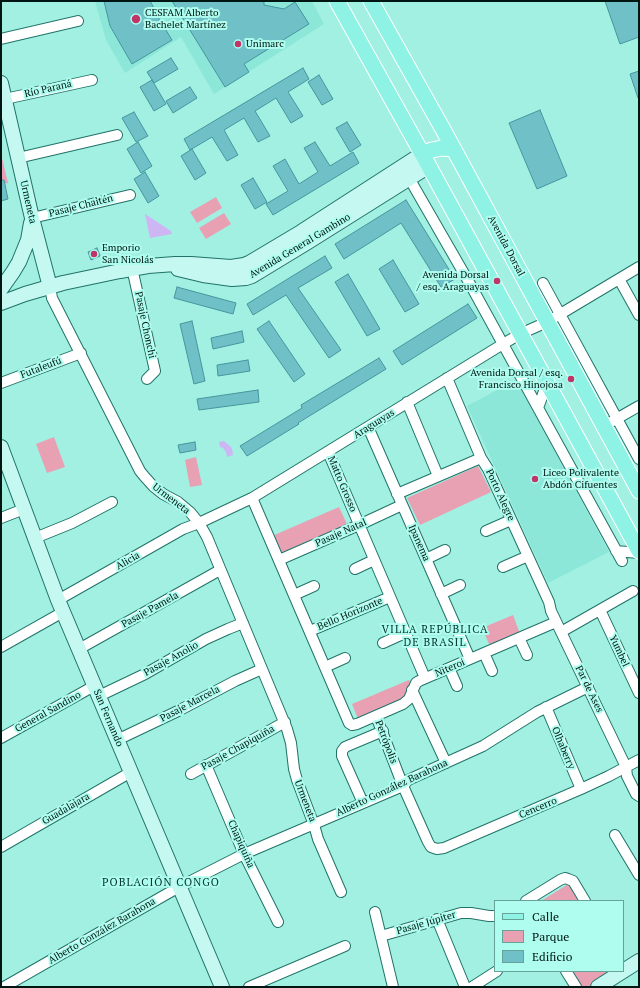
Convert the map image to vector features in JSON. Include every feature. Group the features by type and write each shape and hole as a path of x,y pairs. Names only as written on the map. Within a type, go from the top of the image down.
{"main road":[{"path":"337,1 426,160 639,552"},
{"name":"Avenida Dorsal","path":"371,1 454,149 547,322 610,422 639,491"},
{"path":"426,160 432,150 442,148 454,149"}],"street":[{"path":"1,38 78,21"},
{"name":"Río Paraná","path":"4,107 92,80"},
{"name":"Urmeneta","path":"1,83 4,107 52,298 144,476 158,490 185,507 199,523 207,537 285,722 291,743 294,769 297,780 318,838 342,892"},
{"path":"18,158 117,135"},
{"name":"Avenida General Gambino","path":"304,237 409,178 426,160"},
{"name":"Avenida General Gambino","path":"1,303 50,287 132,268 159,265 203,275 239,279 252,276 304,237 426,160"},
{"path":"409,178 503,344 622,561"},
{"name":"Pasaje Chaitén","path":"32,218 130,194"},
{"path":"1,289 13,272 24,251 28,240 32,218"},
{"name":"Araguayas","path":"199,523 252,498 503,344 520,334 547,322 639,267"},
{"name":"Pasaje Chonchi","path":"132,268 155,371 147,379"},
{"path":"619,279 639,315"},
{"name":"Avenida Dorsal","path":"543,283 560,314 610,422 639,459"},
{"name":"Futaleufú","path":"1,383 81,353"},
{"name":"Porto Alegre","path":"447,378 481,458 488,469 528,556 551,611"},
{"path":"538,408 547,383"},
{"path":"407,402 438,476"},
{"path":"610,422 639,406"},
{"name":"Ipanema","path":"368,427 470,659"},
{"name":"San Fernando","path":"1,449 79,650 222,987"},
{"name":"Matto Grosso","path":"328,452 425,678"},
{"path":"397,494 481,458"},
{"name":"Petrópolis","path":"252,498 349,723 355,725 376,716 403,786 428,842 434,848"},
{"path":"35,538 72,523 112,502"},
{"name":"Pasaje Natal","path":"279,560 402,505"},
{"path":"1,518 24,509"},
{"path":"486,531 511,520"},
{"name":"Alicia","path":"61,606 183,529 199,523"},
{"path":"426,559 445,550"},
{"path":"616,551 639,552"},
{"path":"502,567 528,556"},
{"path":"355,569 374,560"},
{"name":"Pasaje Pamela","path":"79,650 220,570"},
{"path":"294,595 314,586"},
{"path":"441,594 460,586"},
{"path":"561,632 633,591"},
{"name":"Bello Horizonte","path":"310,631 390,597"},
{"path":"1,647 61,606"},
{"name":"Yumbel","path":"600,610 639,693"},
{"name":"Par de Ases","path":"551,611 626,767 627,776 636,794 639,796"},
{"name":"Niteroi","path":"376,716 406,702 409,699 416,683 425,678 556,622"},
{"name":"Pasaje Anolio","path":"97,691 145,674 206,639 243,623"},
{"path":"383,643 406,633"},
{"path":"519,638 527,655"},
{"path":"484,653 492,671"},
{"path":"325,667 345,658"},
{"name":"Pasaje Marcela","path":"117,740 165,718 235,680 262,668"},
{"path":"449,668 458,686"},
{"name":"Alberto González Barahona","path":"4,987 180,887 244,854 403,786 408,780 488,744 546,707 588,687"},
{"path":"412,690 446,763"},
{"name":"General Sandino","path":"1,738 97,691"},
{"name":"Olhaberry","path":"546,707 580,789"},
{"name":"Pasaje Chapiquiña","path":"191,774 285,722"},
{"path":"363,803 342,756 342,751 345,747 383,731"},
{"name":"Cencerro","path":"434,848 444,848 603,779 639,760"},
{"name":"Chapiquiña","path":"206,765 244,854 278,922"},
{"name":"Guadalajara","path":"1,847 131,772"},
{"path":"615,836 639,875"},
{"path":"528,900 565,878 573,881 584,900"},
{"path":"375,912 393,987"},
{"name":"Pasaje Júpiter","path":"381,936 456,914 466,913 494,916"},
{"path":"437,920 465,987"},
{"path":"249,987 345,946"},
{"path":"625,966 639,962"},
{"path":"472,987 495,972"},
{"path":"567,972 576,987"},
{"path":"602,986 618,972"}],"shaded area":[{"path":"95,1 312,1 324,24 214,94 181,37 125,73 106,40"},
{"path":"145,214 171,231 172,234 150,238"},
{"name":"Liceo Polivalente Abdón Cifuentes","path":"516,380 609,552 548,583 467,406"},
{"path":"224,441 232,448 233,455 227,457 226,452 220,447 219,442"}],"green space":[{"path":"1,154 8,183 1,184"},
{"path":"216,197 222,208 197,223 190,212"},
{"path":"224,213 231,224 206,239 199,228"},
{"path":"54,437 65,467 47,473 36,444"},
{"path":"196,457 202,485 190,487 185,460"},
{"path":"478,466 491,492 420,525 407,498"},
{"path":"339,507 347,524 279,554 272,536"},
{"path":"513,615 520,634 490,646 482,628"},
{"path":"409,680 416,695 358,719 352,704"},
{"path":"570,883 580,900 543,900"},
{"path":"574,972 613,972 588,987 582,987"}],"building":[{"name":"CESFAM Alberto Bachelet Martínez","path":"104,1 150,1 172,40 132,64 110,26"},
{"name":"Unimarc","path":"172,1 264,1 264,5 284,9 295,2 309,24 244,64 249,72 225,87"},
{"path":"605,1 639,1 639,37 620,44"},
{"path":"171,58 178,69 154,83 147,72"},
{"path":"303,68 309,79 288,92 303,116 291,123 276,98 255,111 270,136 258,142 244,118 224,130 238,155 227,161 212,137 190,150 184,139"},
{"path":"639,71 639,98 638,98 630,74"},
{"path":"319,75 333,99 322,105 308,82"},
{"path":"152,80 166,104 154,111 140,87"},
{"path":"190,87 197,98 173,113 166,101"},
{"path":"540,110 567,176 537,189 509,123"},
{"path":"134,112 148,136 136,142 122,118"},
{"path":"347,122 361,145 350,152 336,128"},
{"path":"138,142 152,166 141,173 127,149"},
{"path":"315,142 330,166 353,152 359,163 273,215 266,204 288,191 273,166 285,159 299,184 318,172 304,148"},
{"path":"192,149 206,173 195,180 181,156"},
{"path":"145,172 159,196 148,203 134,179"},
{"path":"253,178 267,202 255,209 241,185"},
{"path":"1,180 4,180 8,199 1,201"},
{"path":"406,200 455,279 441,287 401,223 344,259 335,244"},
{"name":"Emporio San Nicolás","path":"97,248 100,256 91,260 88,252"},
{"path":"325,256 332,268 298,288 341,350 329,358 286,295 253,315 247,304"},
{"path":"393,260 419,304 405,312 379,269"},
{"path":"348,274 380,329 367,336 335,282"},
{"path":"177,287 236,303 233,314 174,298"},
{"path":"468,304 477,318 402,365 393,351"},
{"path":"192,321 205,381 194,384 180,324"},
{"path":"269,321 305,374 294,382 257,329"},
{"path":"242,331 244,342 213,349 211,338"},
{"path":"379,358 386,369 247,456 240,446 302,408 301,405"},
{"path":"248,360 250,371 218,376 217,365"},
{"path":"258,390 259,402 199,410 197,399"},
{"path":"195,442 196,450 180,453 178,445"}],"place":[{"name":"CESFAM Alberto Bachelet Martínez","path":"136,19"},
{"name":"Unimarc","path":"238,44"},
{"name":"Emporio San Nicolás","path":"94,254"},
{"name":"Avenida Dorsal / esq. Araguayas","path":"497,281"},
{"name":"Avenida Dorsal / esq. Francisco Hinojosa","path":"571,379"},
{"name":"Liceo Polivalente Abdón Cifuentes","path":"535,479"}],"district":[{"name":"VILLA REPÚBLICA DE BRASIL","path":"435,636"},
{"name":"POBLACIÓN CONGO","path":"161,883"}]}
